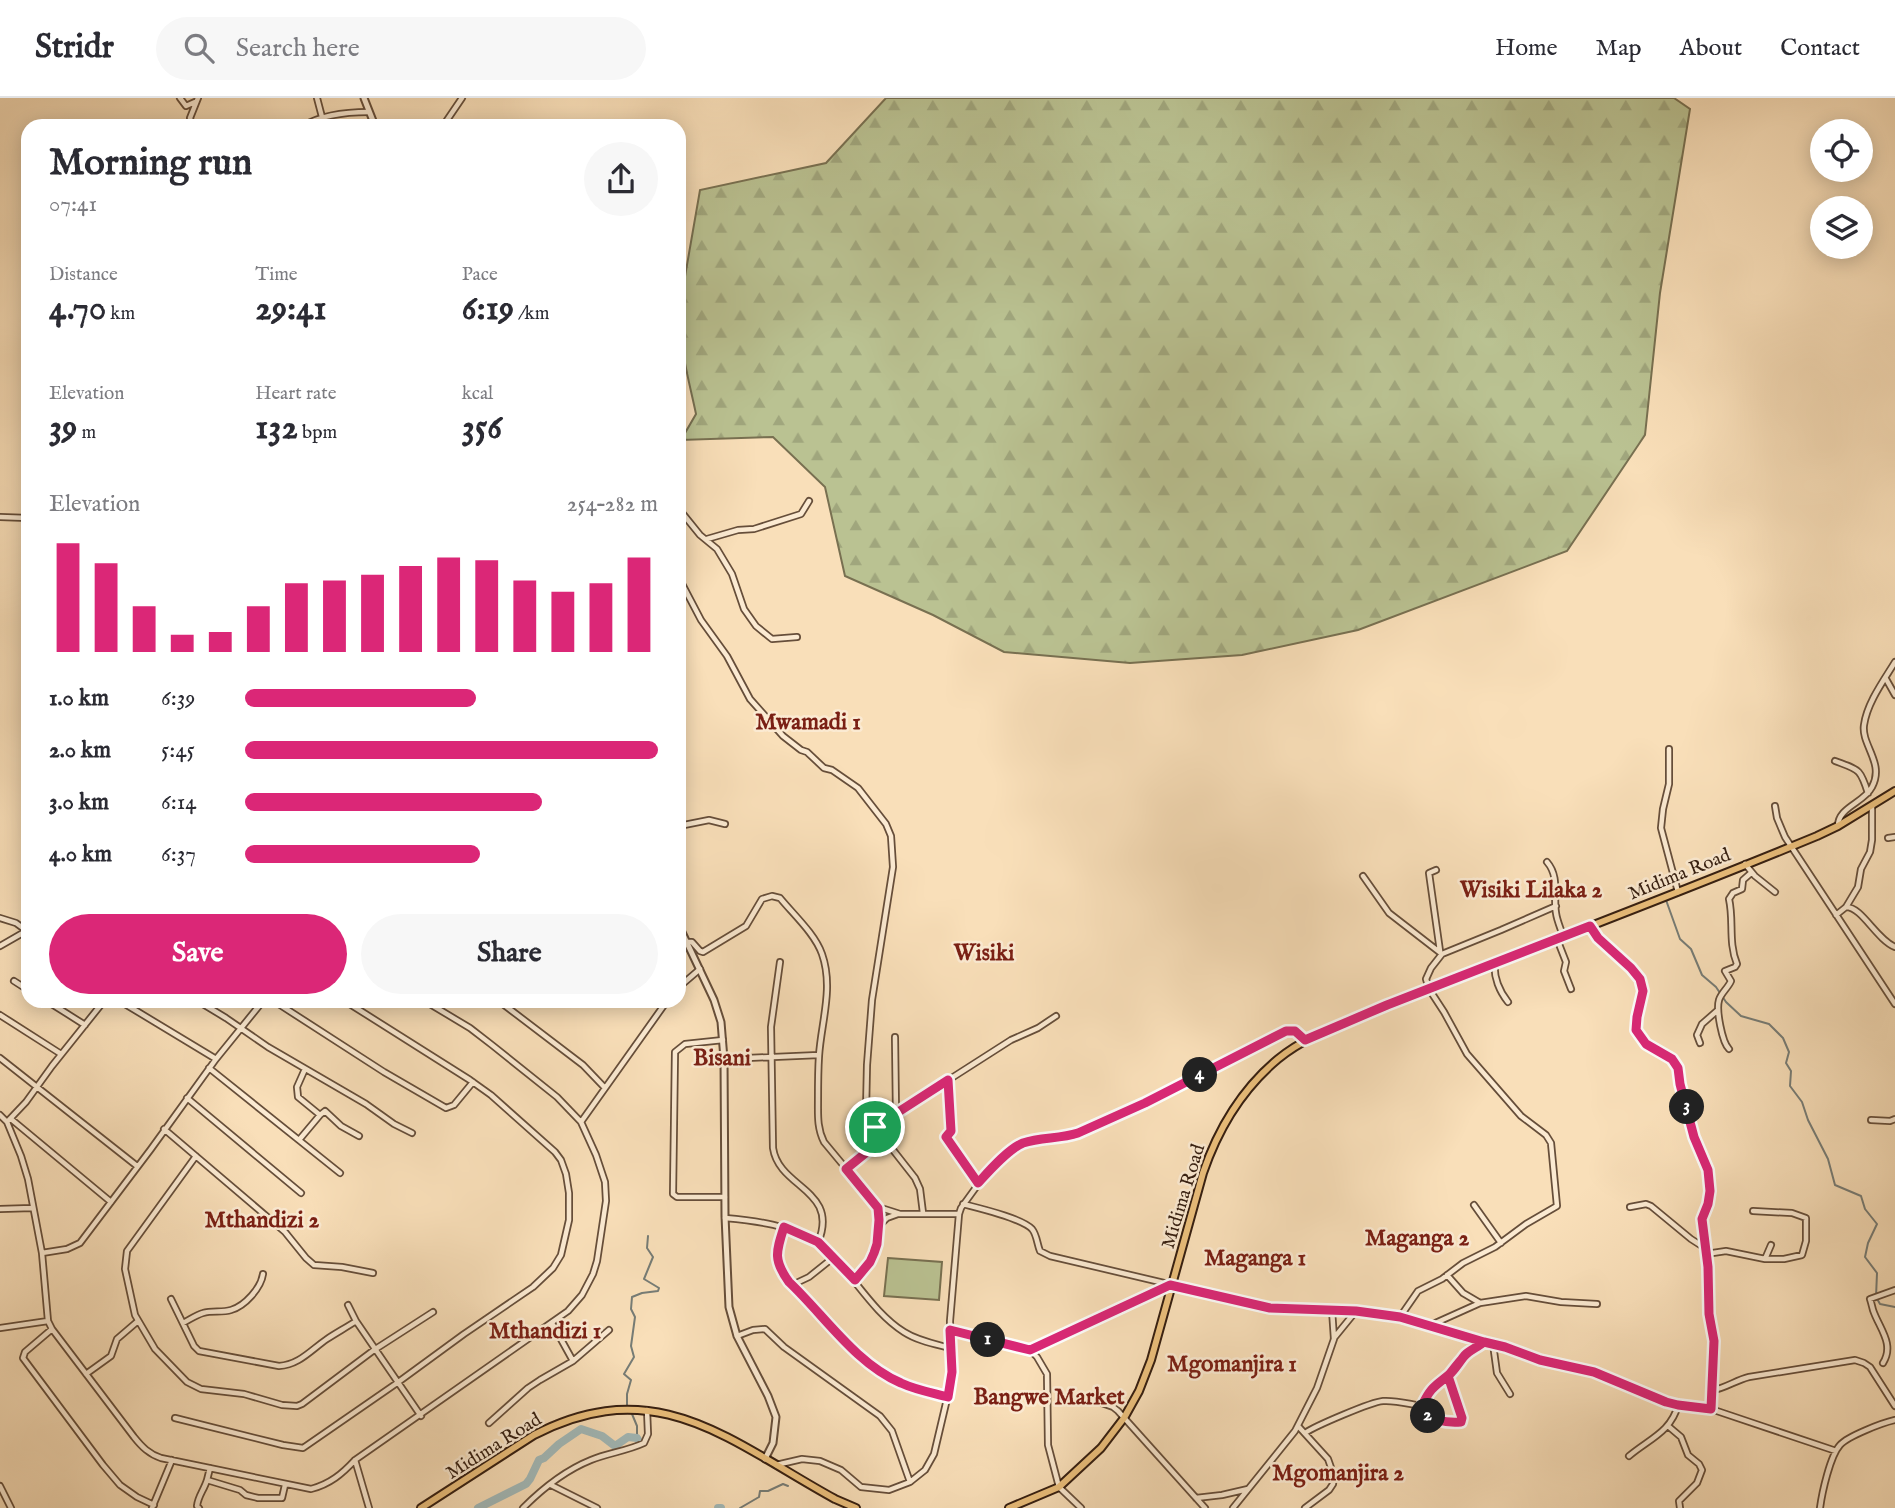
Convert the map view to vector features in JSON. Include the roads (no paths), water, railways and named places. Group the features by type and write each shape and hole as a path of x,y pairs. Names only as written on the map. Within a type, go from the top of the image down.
{"main road":[{"name":"Midima Road","path":"1009,1508 1059,1487 1101,1448 1124,1418 1139,1391 1151,1360 1203,1173 1220,1130 1235,1106 1277,1060 1305,1040 1387,1005 1793,846 1838,826 1895,791"},
{"name":"Midima Road","path":"421,1508 549,1427 604,1412 647,1410 693,1421 719,1433 835,1499 856,1508"}],"street":[{"path":"180,98 186,106 197,100"},
{"path":"317,98 322,117"},
{"path":"364,98 372,119"},
{"path":"448,119 462,98"},
{"path":"190,119 197,100"},
{"path":"318,119 369,112"},
{"path":"706,540 801,514 809,501"},
{"path":"0,517 21,518"},
{"path":"686,517 717,549 732,574 742,605 756,626 772,639 797,637"},
{"path":"686,592 701,620 727,656 750,699 783,736 807,752 824,768 832,770 858,788 886,824 891,835 893,867 872,1000 866,1111 875,1127 915,1178 920,1189 923,1213"},
{"path":"1838,826 1842,814 1868,793 1874,781 1875,763 1863,733 1863,725 1866,714 1895,662"},
{"path":"1885,678 1895,695"},
{"path":"1669,749 1669,784 1662,809 1661,828 1678,892"},
{"path":"1835,761 1862,774 1868,793"},
{"path":"1775,806 1782,831 1895,1004"},
{"path":"1836,915 1846,907 1858,887 1861,869 1872,846 1872,806"},
{"path":"686,825 709,820 725,824"},
{"path":"1888,838 1895,837"},
{"path":"1547,862 1555,881 1558,922 1566,964 1564,971 1571,989"},
{"path":"1745,864 1751,873 1775,892"},
{"path":"1436,870 1430,872 1429,877 1441,953"},
{"path":"1729,1049 1723,1042 1718,1010 1719,999 1731,981 1725,971 1737,964 1730,937 1729,899 1733,892 1742,889 1743,880 1751,873"},
{"path":"1363,876 1389,913 1441,953"},
{"path":"687,942 692,942 703,952 746,926 762,899 772,896 780,898 816,941 827,971 819,1055 819,1130 824,1142 878,1208 879,1227 874,1253 855,1280"},
{"path":"1400,1317 1418,1291 1463,1263 1490,1251 1526,1224 1557,1206 1551,1143 1546,1135 1523,1118 1473,1062 1429,989 1427,976 1441,953 1556,906"},
{"path":"1846,907 1856,909 1885,942 1895,947"},
{"path":"0,918 21,926"},
{"path":"1590,926 1598,938 1640,979 1643,991 1636,1024 1638,1034 1646,1044 1672,1059 1678,1068 1694,1137 1706,1164 1710,1185 1708,1204 1702,1219 1710,1293 1709,1314 1714,1341 1711,1409"},
{"path":"0,946 21,934"},
{"path":"687,942 718,1009 723,1040 728,1297 737,1336 776,1417 774,1443 765,1459"},
{"path":"780,962 771,1027 773,1154 782,1168 810,1195 822,1211 823,1227 818,1242"},
{"path":"1496,962 1494,971 1508,1002"},
{"path":"686,981 700,969"},
{"path":"14,981 21,986"},
{"path":"58,1008 85,1025"},
{"path":"9,1121 98,1008"},
{"path":"132,1008 216,1059"},
{"path":"209,1008 268,1047 412,1133"},
{"path":"41,1253 76,1246 86,1235 209,1068 257,1008"},
{"path":"285,1008 384,1072 446,1108 454,1105 473,1082"},
{"path":"175,1418 303,1448 533,1287 553,1268 561,1255 569,1220 569,1199 566,1174 555,1152 473,1082 356,1008"},
{"path":"9,1121 24,1168 41,1253 48,1321 143,1448 153,1455 172,1460 311,1489 340,1476 355,1460 551,1323 576,1303 588,1285 597,1261 606,1202 605,1182 581,1122 557,1097 492,1045 437,1008"},
{"path":"508,1008 574,1058 605,1088"},
{"path":"581,1122 662,1008"},
{"path":"1700,1043 1697,1035 1702,1024 1718,1010"},
{"path":"0,1016 61,1054"},
{"path":"875,1127 1012,1040 1056,1016"},
{"path":"775,1465 802,1459 820,1461 841,1470 861,1487 889,1490 910,1482 925,1470 934,1454 952,1372 950,1330 958,1214 978,1183 1012,1149 1025,1142 1067,1137 1078,1133 1145,1103 1286,1031 1295,1031 1305,1040"},
{"path":"895,1037 896,1113"},
{"path":"723,1040 685,1044 676,1052 673,1194 677,1197 725,1197"},
{"path":"724,1059 819,1055"},
{"path":"0,1058 137,1166"},
{"path":"209,1068 340,1174"},
{"path":"305,1069 297,1087 298,1097 320,1115"},
{"path":"948,1080 951,1131 946,1137 978,1183"},
{"path":"187,1098 301,1193"},
{"path":"299,1140 325,1111 345,1129 359,1136"},
{"path":"0,1115 111,1202"},
{"path":"1871,1120 1895,1119"},
{"path":"164,1129 285,1232 314,1265 373,1273"},
{"path":"846,1169 884,1138"},
{"path":"196,1156 127,1251 125,1269 138,1321 155,1349 191,1385 201,1389 244,1394 289,1406 302,1404 374,1350 433,1312"},
{"path":"963,1204 1030,1227 1038,1248 1044,1254 1270,1308 1356,1311 1400,1317 1530,1357 1594,1372 1678,1405 1711,1409 1836,1451"},
{"path":"1630,1207 1646,1204 1651,1206 1705,1251 1726,1251 1765,1259 1802,1255 1806,1241 1806,1218 1792,1213 1753,1211"},
{"path":"1474,1205 1500,1243"},
{"path":"0,1209 32,1208"},
{"path":"878,1208 900,1213 958,1214"},
{"path":"879,1227 887,1218 900,1213"},
{"path":"725,1218 784,1227 818,1242 855,1280 878,1309 900,1329 915,1338 950,1348"},
{"path":"784,1227 776,1258 781,1270 859,1356 904,1384 948,1397"},
{"path":"1765,1259 1770,1245"},
{"path":"792,1284 809,1277 834,1257"},
{"path":"183,1323 203,1313 230,1310 241,1305 262,1280 262,1274"},
{"path":"1447,1275 1463,1293 1480,1303"},
{"path":"1030,1350 1171,1285"},
{"path":"1883,1363 1889,1351 1887,1334 1873,1312 1870,1299 1895,1290"},
{"path":"1430,1325 1480,1303 1534,1296 1553,1301 1597,1304"},
{"path":"171,1299 199,1351 279,1366 296,1362 356,1321"},
{"path":"348,1305 374,1350 421,1416"},
{"path":"1332,1310 1334,1339"},
{"path":"1233,1508 1298,1426 1320,1382 1334,1339 1356,1311"},
{"path":"0,1328 48,1321"},
{"path":"86,1374 111,1356 117,1339 138,1321"},
{"path":"551,1323 573,1361"},
{"path":"52,1329 25,1352 23,1358 120,1485 153,1507 172,1460"},
{"path":"737,1336 765,1329 784,1347 880,1416 892,1431 910,1482"},
{"path":"489,1423 515,1399 573,1361 609,1330"},
{"path":"950,1330 1030,1350 1037,1357 1047,1374 1048,1445 1059,1487 1081,1508"},
{"path":"1448,1376 1462,1418 1458,1423 1428,1416 1423,1412 1422,1406 1430,1390 1448,1376 1466,1354 1484,1342"},
{"path":"1493,1344 1497,1373 1510,1394"},
{"path":"1713,1390 1727,1387 1742,1378 1860,1361 1873,1371 1895,1406"},
{"path":"1082,1396 1113,1407 1205,1508"},
{"path":"1305,1433 1315,1426 1376,1402 1390,1401 1422,1406"},
{"path":"1629,1456 1668,1426 1674,1419 1678,1405"},
{"path":"523,1508 578,1466 644,1443 648,1439 647,1410"},
{"path":"1820,1508 1823,1488 1839,1446 1878,1425 1895,1420"},
{"path":"1298,1426 1328,1459 1334,1476 1329,1490 1311,1507"},
{"path":"1668,1426 1681,1437 1688,1455 1702,1469 1697,1483 1679,1501 1680,1508"},
{"path":"355,1460 369,1508"},
{"path":"199,1508 198,1497 205,1489 210,1468"},
{"path":"207,1480 258,1498 282,1498 285,1485"},
{"path":"550,1485 597,1508"},
{"path":"0,1486 11,1508"},
{"path":"1195,1498 1248,1489"},
{"path":"835,1499 838,1508"}],"waterway":[{"path":"1666,900 1680,939 1691,949 1702,975 1741,1016 1769,1024 1783,1038 1789,1052 1786,1063 1791,1071 1790,1086 1802,1102 1828,1159 1835,1185 1861,1196 1865,1209 1877,1224 1865,1257 1877,1273 1876,1297 1880,1304 1895,1307"},
{"path":"627,1406 631,1380 624,1374 634,1357 631,1346 635,1317 631,1309 632,1297 658,1291 659,1288 644,1279 653,1257 647,1248 648,1236"},
{"path":"632,1414 637,1426 637,1438"},
{"path":"478,1508 526,1484 539,1460 581,1429 602,1436 615,1446 628,1437 637,1438 640,1443"},
{"path":"740,1508 759,1497 760,1491 768,1491 783,1484 788,1486"}],"district":[{"name":"Mwamadi 1","path":"808,721"},
{"name":"Wisiki Lilaka 2","path":"1531,889"},
{"name":"Wisiki","path":"984,952"},
{"name":"Bisani","path":"722,1057"},
{"name":"Mthandizi 2","path":"262,1219"},
{"name":"Maganga 2","path":"1417,1237"},
{"name":"Maganga 1","path":"1255,1257"},
{"name":"Mthandizi 1","path":"545,1330"},
{"name":"Mgomanjira 1","path":"1232,1363"},
{"name":"Bangwe Market","path":"1049,1396"},
{"name":"Mgomanjira 2","path":"1338,1472"}]}
